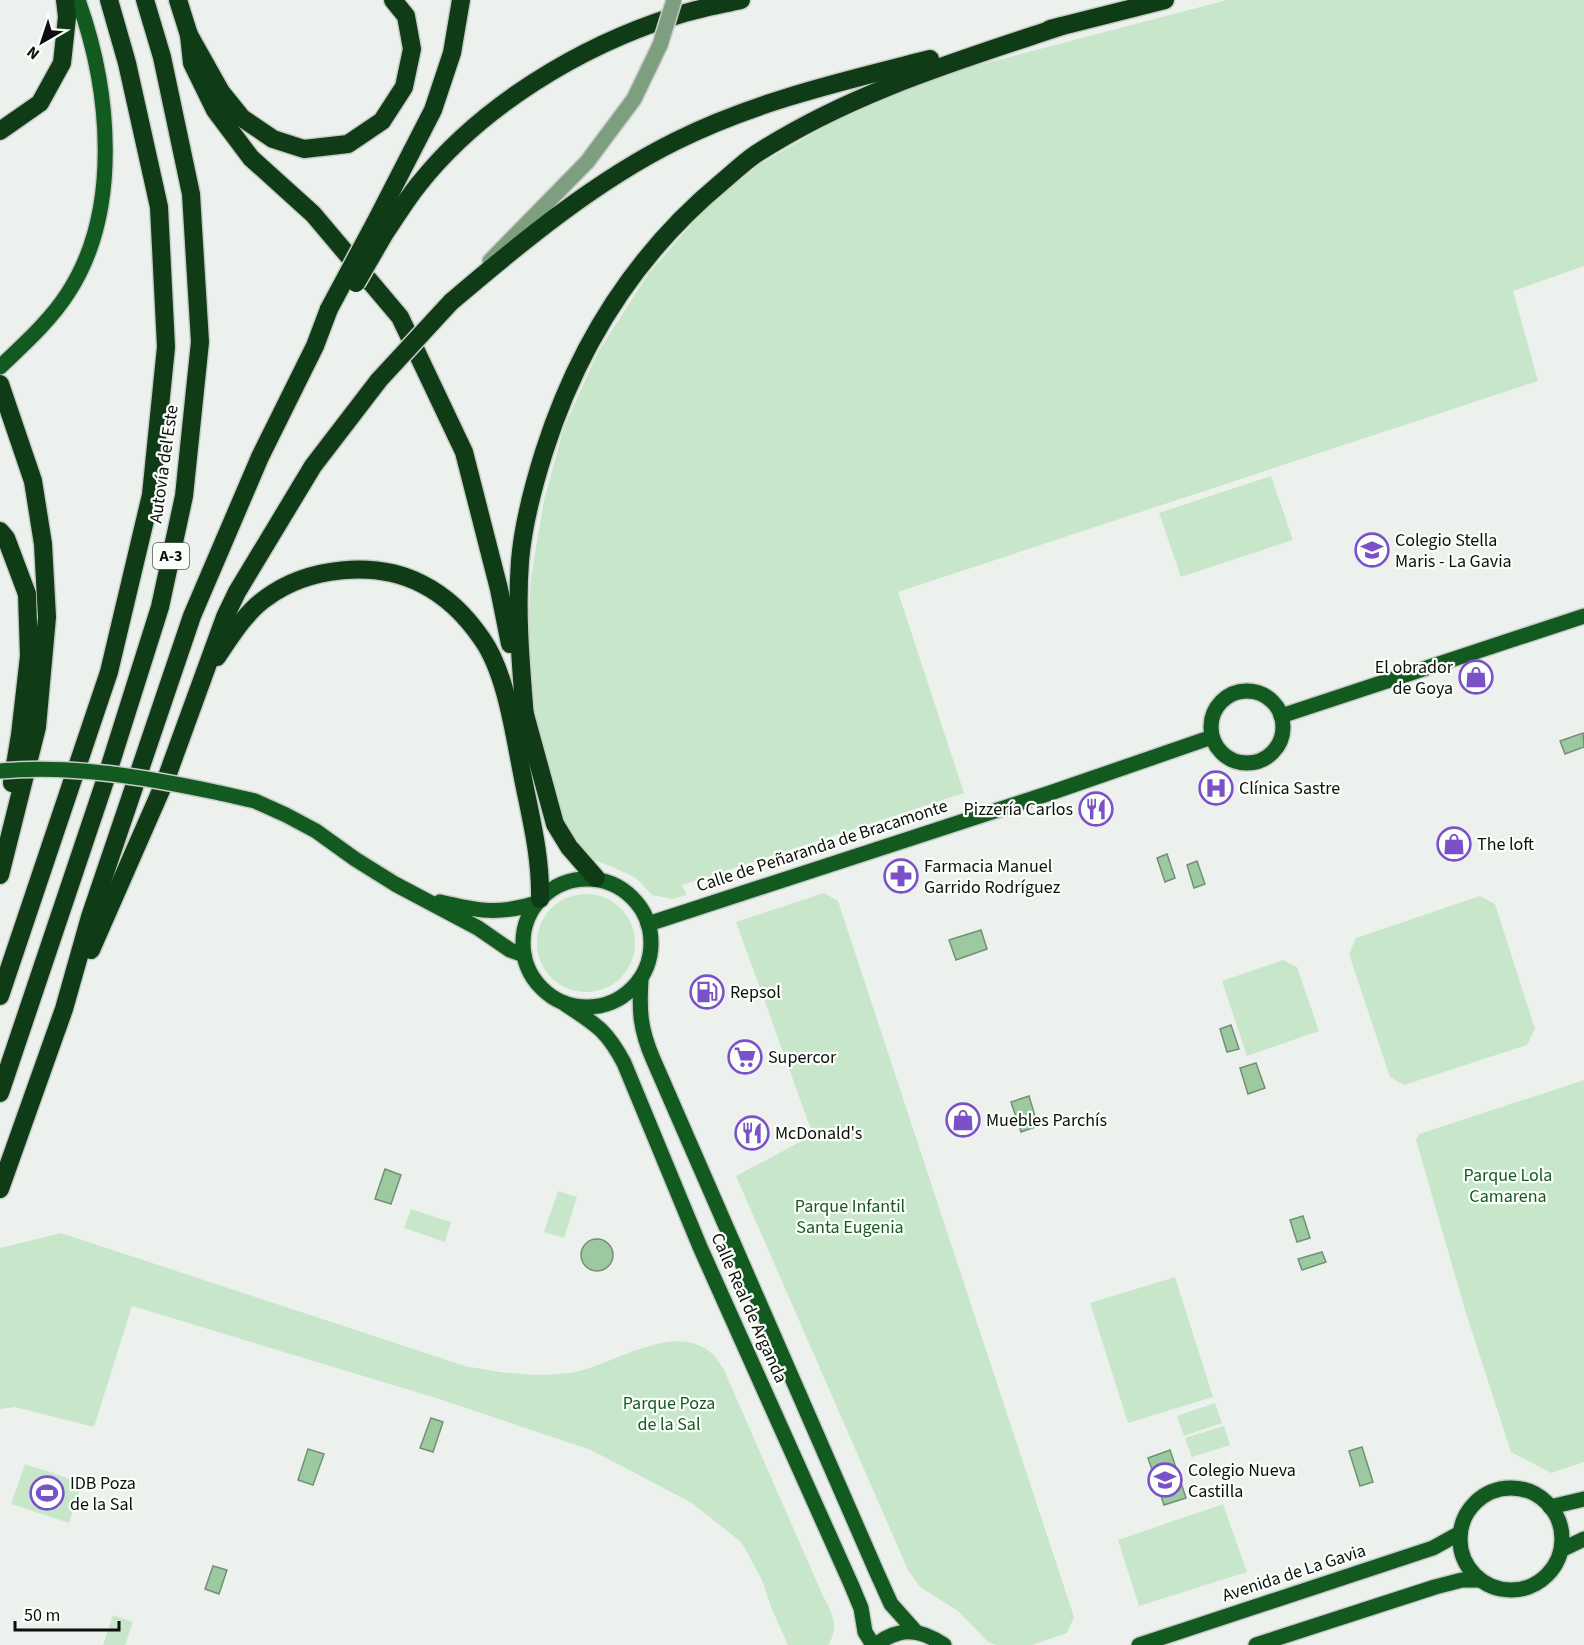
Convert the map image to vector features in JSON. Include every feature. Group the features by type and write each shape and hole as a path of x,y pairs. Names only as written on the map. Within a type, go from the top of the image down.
{"highway":[{"path":"0,131 39,103 62,63 67,17 65,0"},
{"name":"Autovía del Este","path":"0,996 109,672 151,495 166,347 159,207 127,63 109,0"},
{"name":"Autovía del Este","path":"0,1093 107,776 153,630 184,496 200,342 191,194 162,57 145,0"},
{"path":"178,0 189,35 192,63 222,120 251,158 313,214 400,317 464,452 499,589 525,718 555,824 568,847 596,878"},
{"path":"189,35 221,92 242,118 273,139 304,149 348,144 382,121 404,87 412,49 406,16 393,0"},
{"path":"0,1189 64,1009 90,917 192,616 260,457 315,346 380,228 433,110 452,53 461,0"},
{"path":"380,228 462,138 514,96 558,68 614,39 675,16 741,0"},
{"path":"64,1009 166,779 225,617 237,592 313,466 379,380 451,302 521,243 607,182 675,141 752,108 829,85 1165,0"},
{"path":"525,718 518,622 520,560 531,491 555,416 575,369 604,316 645,259 697,203 755,155 830,112 918,74 1062,26"},
{"path":"0,384 33,481 43,544 47,617 37,727 1,873"},
{"path":"0,531 6,538 27,594 29,656 20,735 1,848 1,873"},
{"path":"202,681 237,628 266,598 306,577 346,569 385,573 422,584 455,607 483,640 499,675 512,722 540,869 538,901"}],"main road":[{"path":"0,367 38,332 69,292 87,253 100,211 105,173 104,112 87,26 78,0"},
{"path":"1281,716 1584,616"},
{"path":"1254,692 1266,697 1275,705 1281,716 1282,728 1275,750 1257,762 1244,763 1224,755 1212,737 1211,725 1214,713 1220,703 1230,695 1254,692"},
{"name":"Calle de Peñaranda de Bracamonte","path":"648,924 1050,793 1212,737"},
{"path":"0,771 24,769 84,772 154,779 255,801 316,831 395,884 478,928 510,950 524,955"},
{"path":"575,878 596,878 620,887 638,904 648,924 651,940 650,958 641,979 629,993 615,1002 598,1007 580,1008 552,998 533,980 524,955 524,932 529,916 538,901 557,883 575,878"},
{"path":"426,899 490,912 516,909 538,901"},
{"name":"Calle Real de Arganda","path":"641,979 640,1018 652,1059 891,1604 916,1632"},
{"name":"Calle Real de Arganda","path":"565,1004 605,1032 624,1063 737,1331 851,1584 861,1608 865,1632 874,1645"},
{"path":"1516,1488 1535,1494 1550,1507 1558,1520 1562,1534 1561,1550 1554,1567 1541,1581 1524,1589 1509,1591 1479,1580 1467,1567 1461,1551 1460,1533 1464,1518 1483,1496 1497,1490 1516,1488"},
{"path":"1550,1507 1584,1499"},
{"name":"Avenida de La Gavia","path":"1139,1645 1433,1548 1460,1533"},
{"path":"1561,1550 1584,1539"},
{"path":"1256,1645 1435,1587 1462,1580 1479,1580"},
{"path":"874,1645 900,1632 916,1632 931,1636 944,1645"}],"street":[{"path":"451,302 587,162 634,99 660,45 674,0"}],"green space":[{"path":"1227,0 1584,0 1584,266 1513,291 1538,381 898,592 964,793 682,885 687,895 672,899 652,895 636,878 589,858 559,821 532,698 528,633 531,577 544,500 564,427 598,352 649,273 702,212 760,164 831,123 937,76"},
{"path":"1271,476 1293,540 1181,577 1159,513"},
{"name":"Parque Infantil Santa Eugenia","path":"824,893 838,901 1074,1617 1067,1633 1032,1645 997,1645 988,1642 958,1611 920,1587 908,1570 736,1176 813,1135 736,922"},
{"path":"586,894 605,898 621,908 631,924 635,943 631,962 621,978 605,988 586,992 567,988 551,978 541,962 537,943 541,924 551,908 567,898"},
{"path":"1480,896 1495,904 1535,1029 1527,1045 1404,1085 1390,1077 1349,954 1356,938"},
{"path":"1283,960 1297,967 1319,1031 1247,1056 1222,981"},
{"name":"Parque Lola Camarena","path":"1584,1080 1584,1462 1551,1473 1511,1452 1465,1310 1416,1140 1419,1134"},
{"path":"558,1191 577,1197 564,1238 544,1232"},
{"path":"411,1209 451,1222 445,1242 404,1228"},
{"name":"Parque Poza de la Sal","path":"61,1233 479,1369 519,1374 561,1374 591,1368 662,1343 679,1341 695,1344 712,1354 724,1370 832,1614 834,1632 832,1639 828,1645 788,1645 762,1580 742,1543 692,1503 591,1450 436,1398 132,1306 94,1427 15,1407 0,1409 0,1248"},
{"path":"1175,1277 1213,1397 1128,1423 1090,1303"},
{"path":"1215,1403 1222,1423 1184,1436 1177,1416"},
{"path":"1224,1426 1230,1445 1192,1457 1185,1438"},
{"name":"IDB Poza de la Sal","path":"25,1464 82,1483 69,1523 11,1504"},
{"path":"1223,1504 1247,1572 1139,1606 1118,1540"},
{"path":"113,1615 133,1622 125,1645 103,1645"}],"shaded area":[{"path":"1583,733 1584,747 1565,754 1560,741"},
{"path":"1167,854 1175,878 1165,882 1157,858"},
{"path":"1197,861 1205,884 1194,888 1187,865"},
{"path":"981,930 987,949 956,960 949,940"},
{"path":"1231,1025 1239,1049 1227,1052 1220,1029"},
{"path":"1256,1063 1265,1088 1248,1094 1240,1068"},
{"path":"1029,1096 1038,1126 1021,1132 1011,1102"},
{"path":"385,1169 401,1175 391,1204 375,1199"},
{"path":"1303,1216 1310,1238 1297,1242 1290,1220"},
{"path":"597,1239 609,1243 613,1255 609,1267 597,1271 585,1267 581,1255 585,1243"},
{"path":"1322,1252 1326,1262 1302,1270 1298,1259"},
{"path":"431,1418 443,1422 433,1452 420,1448"},
{"path":"1362,1447 1373,1482 1360,1486 1349,1451"},
{"path":"308,1449 324,1454 313,1485 298,1480"},
{"path":"1170,1450 1186,1498 1164,1505 1148,1458"},
{"path":"213,1566 227,1570 219,1594 205,1589"}],"place":[{"name":"Colegio Stella Maris - La Gavia","path":"1372,550"},
{"name":"El obrador de Goya","path":"1476,677"},
{"name":"Clínica Sastre","path":"1216,788"},
{"name":"Pizzería Carlos","path":"1096,809"},
{"name":"The loft","path":"1454,844"},
{"name":"Farmacia Manuel Garrido Rodríguez","path":"901,876"},
{"name":"Repsol","path":"707,992"},
{"name":"Supercor","path":"745,1057"},
{"name":"Muebles Parchís","path":"963,1120"},
{"name":"McDonald's","path":"752,1133"},
{"name":"Colegio Nueva Castilla","path":"1165,1480"},
{"name":"IDB Poza de la Sal","path":"47,1493"}]}
